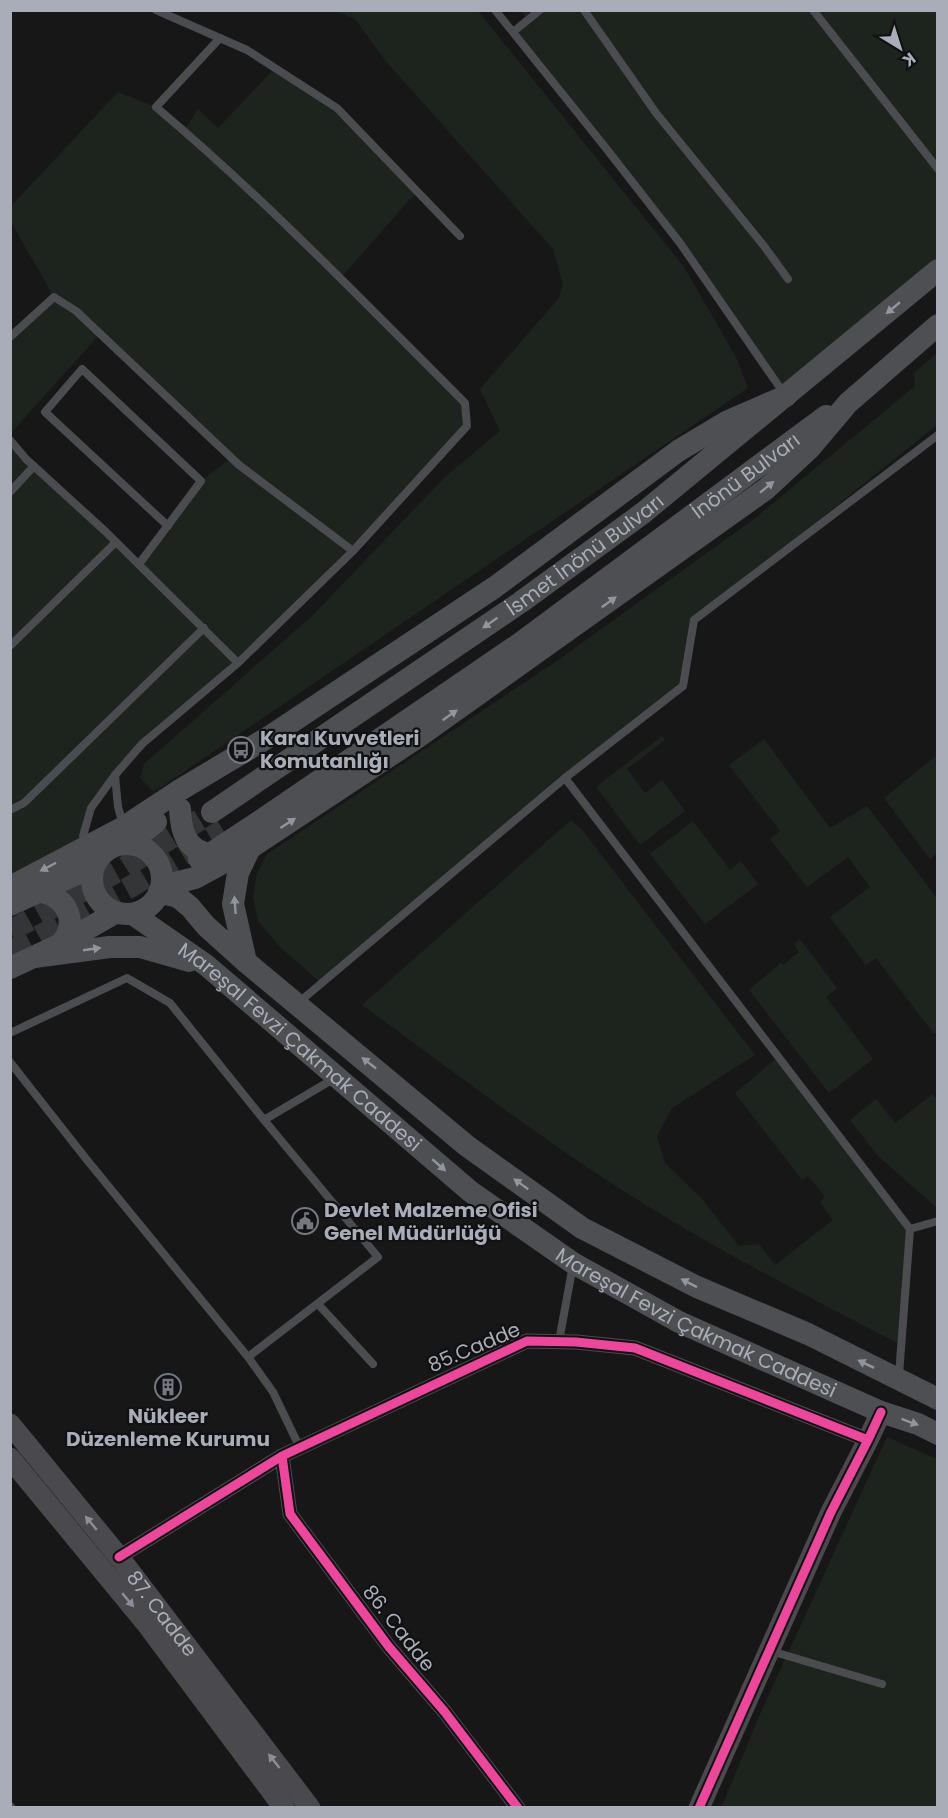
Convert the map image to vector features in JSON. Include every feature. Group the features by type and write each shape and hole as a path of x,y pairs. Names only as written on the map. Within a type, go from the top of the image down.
{"main road":[{"name":"İsmet İnönü Bulvarı","path":"644,550 217,821 394,689 643,513 938,270"},
{"path":"161,885 195,878 250,848 418,737 766,489 810,448 848,403 938,325"},
{"path":"10,905 180,808 378,679 786,396"},
{"path":"126,838 180,790 312,710 485,594 678,451 728,421 786,396"},
{"name":"İnönü Bulvarı","path":"644,550 848,403"},
{"path":"161,885 519,644 644,550"},
{"path":"180,808 185,836 200,852 210,854"},
{"path":"10,968 124,914 149,908 157,898 161,885 161,867 148,850 126,838"},
{"path":"246,962 233,903 238,873 250,848"},
{"path":"10,887 93,858"},
{"path":"93,858 93,888 97,899 105,907 124,914"},
{"name":"Mareşal Fevzi Çakmak Caddesi","path":"161,885 190,907 206,926 296,1005 385,1076 467,1146 582,1228 697,1287 808,1334 938,1399"},
{"path":"38,891 47,892 67,909 70,918 69,932 61,944"},
{"name":"Mareşal Fevzi Çakmak Caddesi","path":"124,914 206,965 471,1192 573,1263 679,1322 881,1412 918,1424 938,1434"},
{"path":"34,957 110,947 140,947 206,965"},
{"path":"10,984 29,967 34,957"},
{"path":"881,1412 899,1379"}],"street":[{"name":"85.Cadde","path":"119,1557 282,1456 527,1341 559,1341 635,1348 868,1440"},
{"path":"699,1808 831,1512 881,1412"},
{"name":"87. Cadde","path":"10,1424 119,1557 310,1808"},
{"name":"86. Cadde","path":"282,1456 290,1514 389,1647 444,1712 518,1808"},
{"name":"87. Cadde","path":"10,1458 19,1483 146,1623 284,1808"},
{"path":"19,1483 46,1468"}],"lane":[{"path":"156,10 247,50 337,108 460,236"},
{"path":"495,10 680,243 786,396"},
{"path":"513,32 540,10"},
{"path":"584,10 656,113 788,279"},
{"path":"813,10 938,169"},
{"path":"93,858 83,836 91,808 115,775 142,744 238,663 353,551 467,426 465,403 200,144 156,107 220,38"},
{"path":"10,337 54,297 76,312 239,465 353,551"},
{"path":"139,564 168,526 201,481 82,369 45,412 168,526"},
{"path":"296,1005 565,778 683,686 694,620 938,435"},
{"path":"10,440 34,466 139,564 238,663"},
{"path":"10,492 34,466"},
{"path":"10,646 116,542"},
{"path":"10,810 24,803 204,628"},
{"path":"115,775 118,807 126,838"},
{"path":"565,778 910,1229 899,1379"},
{"path":"10,1033 127,978 170,1003 378,1257 248,1357"},
{"path":"10,1062 248,1357 273,1392 300,1448"},
{"path":"264,1120 336,1077"},
{"path":"910,1229 938,1221"},
{"path":"559,1341 573,1263"},
{"path":"318,1304 373,1364"},
{"path":"770,1651 882,1684"}],"shaded area":[{"path":"336,11 478,11 684,267 736,357 748,388 154,792 140,778 144,764 312,616 445,477 500,431 480,389 559,298 563,284 553,249 384,59 355,19"},
{"path":"521,11 937,11 937,270 786,396 680,243 513,32 528,20"},
{"path":"275,68 337,108 419,192 410,199 340,279 465,403 467,426 353,551 238,663 142,744 91,808 83,836 11,887 11,440 139,564 201,481 231,458 100,334 11,433 11,337 54,297 11,222 11,206 118,92 156,107 184,130 198,109 218,128"},
{"path":"937,353 937,425 694,620 683,686 321,983 279,946 258,921 253,897 257,873 267,854 554,663 754,519 915,386 914,373"},
{"path":"662,736 665,740 627,769 645,793 662,780 685,811 640,845 596,787"},
{"path":"764,739 830,828 867,806 937,898 938,1031 934,1034 876,958 866,965 830,917 870,887 848,857 807,887 770,839 780,831 729,765"},
{"path":"937,755 937,853 930,859 884,798"},
{"path":"571,820 583,831 755,1055 672,1108 657,1136 665,1163 702,1199 739,1246 759,1244 775,1265 833,1220 820,1202 825,1197 808,1176 802,1180 735,1093 778,1057 910,1229 901,1345 737,1258 641,1202 535,1131 362,1005"},
{"path":"693,821 730,870 741,861 758,884 705,924 650,854"},
{"path":"800,939 837,988 826,997 873,1059 829,1093 749,990 781,963 783,965 799,952 794,944"},
{"path":"933,1094 936,1098 938,1097 937,1208 877,1155 850,1120 876,1099 895,1123"},
{"path":"887,1437 937,1459 937,1807 721,1808 761,1712"}],"tunnel":[{"path":"10,931 120,870 212,812"},
{"path":"10,952 130,887 223,830"}],"cycle path":[{"path":"119,1557 282,1456 527,1341 576,1342 635,1348 868,1440"},
{"path":"699,1808 831,1512 881,1412"},
{"path":"282,1456 290,1514 389,1647 444,1711 518,1808"}],"place":[{"name":"Kara Kuvvetleri Komutanlığı","path":"241,750"},
{"name":"Devlet Malzeme Ofisi Genel Müdürlüğü","path":"305,1221"},
{"name":"Nükleer Düzenleme Kurumu","path":"168,1387"}]}
